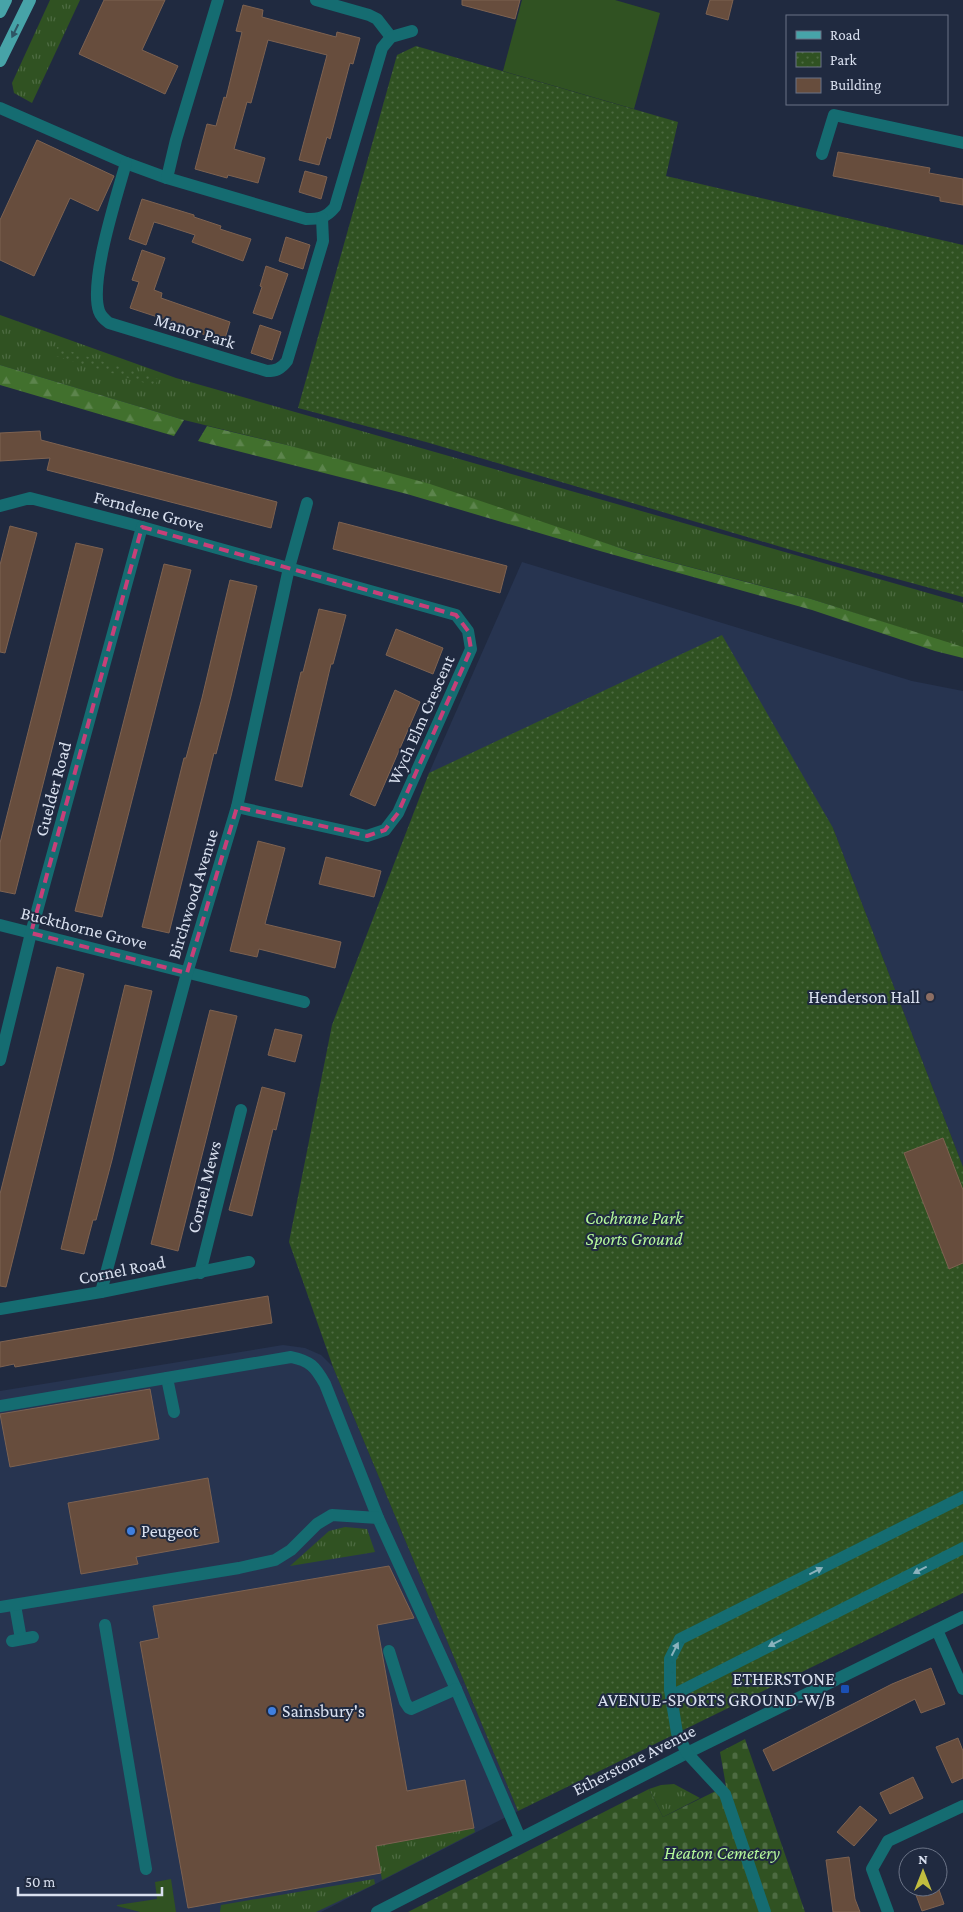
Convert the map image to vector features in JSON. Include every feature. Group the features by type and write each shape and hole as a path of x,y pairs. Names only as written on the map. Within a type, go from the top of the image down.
{"main road":[{"path":"0,12 6,0"},
{"path":"0,61 30,0"}],"street":[{"path":"167,178 176,140 218,0"},
{"path":"316,0 369,15 377,19 391,37"},
{"path":"0,108 126,163 167,178 306,219 322,218 330,214 335,207 379,54 391,37 412,31"},
{"path":"822,154 835,109 963,143"},
{"name":"Manor Park","path":"126,163 111,214 98,283 98,305 103,318 109,323 267,371 275,371 287,362 323,241 322,218"},
{"name":"Ferndene Grove","path":"0,506 30,498 289,568"},
{"name":"Birchwood Avenue","path":"101,1292 188,973 237,807 289,568 307,503"},
{"name":"Guelder Road","path":"0,1060 31,934 142,527"},
{"name":"Wych Elm Crescent","path":"237,807 367,836 385,830 398,813 472,649 468,631 456,615 289,568"},
{"name":"Buckthorne Grove","path":"0,925 304,1002"},
{"name":"Cornel Mews","path":"200,1273 241,1110"},
{"name":"Cornel Road","path":"0,1310 200,1273 249,1262"},
{"path":"0,1406 291,1357 306,1360 317,1370 325,1384 378,1518 456,1688 520,1838"},
{"path":"167,1378 174,1412"},
{"path":"765,1912 725,1794 687,1753 677,1733 671,1696 670,1659 680,1639 963,1497"},
{"path":"0,1607 239,1568 275,1560 291,1550 317,1524 332,1515 378,1518"},
{"path":"671,1696 963,1548"},
{"path":"15,1604 22,1639"},
{"name":"Etherstone Avenue","path":"377,1912 687,1753 963,1617"},
{"path":"105,1625 146,1869"},
{"path":"937,1630 963,1689"},
{"path":"389,1651 408,1708 456,1688"},
{"path":"888,1912 872,1869 888,1841 963,1806"}],"highlighted area":[{"path":"142,527 456,615 468,631 471,649 398,813 385,830 367,836 237,807 187,973 31,933"}],"shaded area":[{"name":"Henderson Hall","path":"522,562 912,681 963,691 963,1167 833,828 429,773"},
{"path":"283,1345 305,1348 321,1355 333,1367 518,1811 321,1912 0,1912 0,1391"}],"green space":[{"path":"50,0 80,0 32,103 14,93 12,83"},
{"path":"522,0 615,0 660,13 634,109 503,71"},
{"path":"416,46 678,122 666,176 963,245 963,597 798,552 426,442 298,408 397,55"},
{"path":"0,315 176,378 963,603 963,648 811,599 633,552 287,445 184,420 0,365"},
{"path":"57,347 158,379 155,386 55,356"},
{"path":"0,365 184,420 174,436 0,385"},
{"path":"207,426 287,445 430,484 632,552 811,599 963,647 963,658 935,651 812,610 600,551 407,494 198,441"},
{"name":"Cochrane Park Sports Ground","path":"722,635 833,828 963,1167 963,1593 518,1811 333,1367 289,1242 332,1025 429,773"},
{"path":"345,1527 367,1529 375,1552 290,1566 329,1531"},
{"name":"Heaton Cemetery","path":"745,1739 805,1912 408,1912 649,1789 663,1817 726,1786 720,1752"},
{"path":"674,1784 700,1798 663,1817 649,1789 661,1785"},
{"path":"474,1828 475,1832 382,1880 376,1846"},
{"path":"171,1879 176,1912 140,1912 117,1906 157,1899 155,1882"},
{"path":"374,1879 375,1884 316,1912 220,1912 221,1905"}],"building":[{"path":"104,0 165,0 142,50 178,66 165,94 79,54"},
{"path":"462,0 520,0 515,19 462,5"},
{"path":"710,0 733,0 728,20 706,14"},
{"path":"243,5 263,10 262,17 336,37 337,32 360,38 353,64 350,63 330,139 327,137 319,165 299,160 327,55 268,40 251,103 247,102 234,149 265,158 258,183 228,175 227,178 195,169 207,124 216,126 224,97 226,98 242,32 236,31"},
{"path":"37,140 114,176 98,211 70,198 34,276 0,260 0,220"},
{"path":"838,152 930,168 929,173 963,179 963,205 940,201 940,197 833,176"},
{"path":"305,171 327,177 321,199 299,192"},
{"path":"142,199 194,215 194,217 221,226 220,229 251,239 243,261 192,242 195,235 154,222 146,245 129,239"},
{"path":"286,237 310,245 303,269 279,261"},
{"path":"142,250 165,258 154,290 162,293 161,298 230,322 224,342 176,323 130,308 139,282 132,280"},
{"path":"266,266 288,274 272,319 253,313 262,287 260,286"},
{"path":"260,325 281,332 272,360 251,353"},
{"path":"40,431 41,440 277,502 271,528 47,470 50,458 0,461 0,433"},
{"path":"339,522 507,566 500,593 333,549"},
{"path":"10,526 37,533 5,653 0,652 0,565"},
{"path":"76,543 103,549 15,894 0,891 0,843"},
{"path":"164,564 191,570 102,917 75,911"},
{"path":"230,580 257,586 231,696 216,754 214,753 169,933 142,927 184,758 186,758 202,698"},
{"path":"319,609 346,615 333,664 331,664 302,787 275,780 301,672 303,672"},
{"path":"396,629 443,648 433,674 386,655"},
{"path":"395,690 420,702 375,806 350,795"},
{"path":"258,841 285,848 265,924 341,942 335,968 259,949 257,957 230,951"},
{"path":"326,857 381,871 374,897 319,884"},
{"path":"57,967 84,974 6,1287 0,1286 0,1194"},
{"path":"125,985 152,991 112,1160 96,1220 93,1220 84,1254 61,1249"},
{"path":"210,1010 237,1016 178,1251 151,1244"},
{"path":"275,1029 302,1035 295,1062 268,1055"},
{"path":"262,1087 285,1093 276,1130 273,1129 252,1216 229,1210"},
{"path":"943,1138 963,1190 963,1263 949,1269 904,1153"},
{"path":"268,1296 272,1323 15,1367 14,1364 0,1367 0,1342"},
{"path":"150,1389 159,1439 10,1467 0,1414"},
{"path":"208,1478 219,1542 136,1557 138,1564 81,1574 68,1503"},
{"name":"Sainsbury's","path":"389,1566 414,1618 377,1625 407,1791 465,1780 474,1828 376,1846 381,1873 188,1908 140,1642 159,1638 153,1606"},
{"path":"931,1668 945,1704 921,1713 915,1699 773,1771 763,1750 892,1684"},
{"path":"958,1738 963,1751 963,1778 952,1783 936,1747"},
{"path":"913,1777 923,1798 890,1814 880,1793"},
{"path":"860,1806 877,1820 854,1846 837,1832"},
{"path":"849,1857 855,1899 860,1912 833,1912 826,1860"},
{"path":"917,1897 942,1897 944,1904 922,1911"}],"place":[{"name":"Henderson Hall","path":"930,997"},
{"name":"Peugeot","path":"131,1531"},
{"name":"ETHERSTONE AVENUE-SPORTS GROUND-W/B","path":"845,1689"},
{"name":"Sainsbury's","path":"272,1711"}]}
